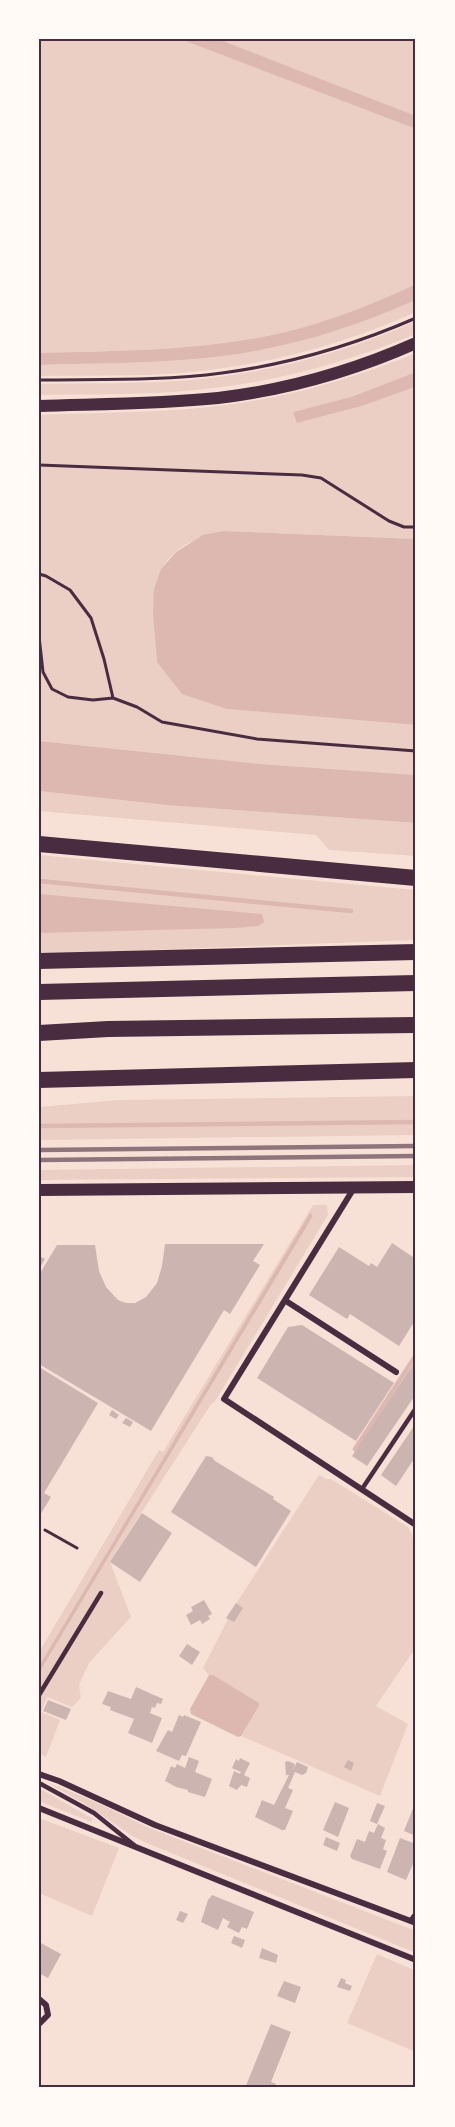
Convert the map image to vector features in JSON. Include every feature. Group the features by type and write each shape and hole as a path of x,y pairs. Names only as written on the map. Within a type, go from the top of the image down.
{"highway":[{"path":"39,844 416,878"},
{"path":"39,961 416,952"},
{"path":"39,992 416,983"},
{"path":"39,1033 108,1029 416,1025"},
{"path":"39,1080 416,1070"}],"main road":[{"path":"39,406 172,402 266,390 348,369 416,344"},
{"path":"39,1190 416,1187"}],"street":[{"path":"354,1188 224,1399 416,1525"},
{"path":"286,1300 396,1372"},
{"path":"39,1774 155,1825 413,1922"},
{"path":"39,1808 416,1960"},
{"path":"39,1999 46,2005 48,2015 39,2024"}],"lane":[{"path":"362,1489 416,1408"},
{"path":"39,1695 101,1593"},
{"path":"39,1783 94,1813 139,1849"},
{"path":"413,1922 416,1912"}],"path":[{"path":"39,380 161,378 235,371 298,359 339,348 416,318"},
{"path":"39,465 302,475 321,478 389,521 404,527 416,527"},
{"path":"39,574 70,590 91,618 104,659 112,698"},
{"path":"39,636 44,672 52,689 68,697 93,700 112,698 137,707 162,722 257,739 416,751"},
{"path":"45,1530 77,1548"}],"shaded area":[{"path":"39,39 180,39 416,129 416,284 343,315 297,329 234,342 104,352 39,353"},
{"path":"180,39 218,39 416,116 416,129"},
{"path":"218,39 416,39 416,116"},
{"path":"416,284 416,299 387,312 306,339 251,352 175,361 39,365 39,353 202,346 266,336 343,315"},
{"path":"416,299 416,312 388,324 301,353 272,360 181,373 39,376 39,365 176,361 253,351 335,330"},
{"path":"416,321 416,334 357,356 266,380 172,392 39,395 39,384 190,380 277,367 362,343"},
{"path":"416,353 416,372 351,397 294,412 297,423 362,406 416,386 416,539 223,531 197,539 179,549 166,563 158,578 154,596 154,616 157,662 227,709 416,725 416,775 260,764 39,741 39,415 165,410 240,403 285,395 330,383"},
{"path":"416,372 416,386 412,388 362,406 297,423 293,412 351,397"},
{"path":"223,531 416,539 416,725 227,709 182,694 157,662 153,614 154,589 161,569 176,552 203,535"},
{"path":"39,741 260,764 416,775 416,823 166,805 39,791"},
{"path":"39,791 166,805 416,823 416,856 329,850 316,835 39,811"},
{"path":"39,855 416,890 416,940 39,954"},
{"path":"39,894 262,914 264,922 258,926 234,928 39,933"},
{"path":"416,1096 416,1135 39,1140 39,1107 120,1100"},
{"path":"416,1165 416,1177 39,1180 39,1170"},
{"path":"313,1205 327,1205 328,1215 214,1403 211,1404 110,1562 131,1617 89,1663 79,1685 81,1698 72,1707 47,1697 41,1712 60,1720 46,1757 39,1754 39,1673 313,1216 310,1214 39,1666 39,1652 159,1450 163,1452"},
{"path":"310,1213 313,1216 39,1673 39,1666"},
{"path":"319,1475 331,1479 408,1527 412,1534 416,1556 416,1647 376,1706 408,1724 380,1796 241,1736 259,1706 213,1675 209,1675 203,1668 234,1607"},
{"path":"209,1675 213,1675 259,1703 241,1736 238,1737 191,1714 190,1709"},
{"path":"47,1782 147,1827 416,1931 416,1953 149,1844 132,1836 93,1809"},
{"path":"39,1788 93,1819 91,1822 39,1801"},
{"path":"39,1818 119,1848 92,1916 39,1893"},
{"path":"377,1954 416,1971 416,2052 347,2023"}],"building":[{"path":"392,1243 416,1259 416,1319 399,1346 350,1314 347,1319 309,1295 339,1247 369,1266 371,1263 377,1267"},
{"path":"165,1244 264,1244 253,1261 260,1265 230,1314 224,1310 151,1431 39,1364 39,1275 57,1245 95,1245 99,1271 106,1287 118,1300 135,1303 146,1297 157,1283"},
{"path":"39,1256 45,1259 39,1269"},
{"path":"302,1325 394,1383 356,1441 257,1378 288,1327"},
{"path":"416,1360 416,1394 367,1466 352,1456"},
{"path":"39,1367 98,1403 44,1493 51,1497 39,1517"},
{"path":"112,1410 119,1415 116,1419 109,1415"},
{"path":"126,1418 133,1422 130,1427 122,1423"},
{"path":"416,1423 416,1456 396,1486 381,1475"},
{"path":"206,1456 212,1457 274,1497 273,1499 291,1511 256,1567 171,1512"},
{"path":"142,1513 172,1533 140,1582 110,1562"},
{"path":"204,1600 212,1614 208,1616 210,1619 202,1624 200,1620 191,1625 186,1615 193,1611 191,1607"},
{"path":"236,1603 243,1608 234,1622 226,1618"},
{"path":"187,1644 200,1652 192,1665 179,1656"},
{"path":"136,1687 163,1699 161,1704 157,1703 155,1708 152,1707 150,1713 162,1718 152,1743 128,1733 134,1719 110,1710 111,1707 102,1704 108,1691 131,1699"},
{"path":"48,1700 71,1709 66,1720 43,1711"},
{"path":"179,1715 201,1722 186,1756 182,1755 179,1761 156,1751 168,1730 172,1732"},
{"path":"189,1757 199,1761 195,1772 212,1779 205,1797 165,1781 171,1766 175,1768 177,1764 185,1768"},
{"path":"240,1758 250,1763 244,1775 250,1778 247,1787 241,1785 237,1790 229,1786 234,1771 240,1774 241,1772 232,1768 236,1759 239,1761"},
{"path":"348,1760 354,1763 351,1771 344,1767"},
{"path":"285,1762 295,1764 293,1770 297,1762 308,1767 306,1773 302,1775 295,1772 288,1788 293,1790 285,1808 293,1811 285,1830 282,1830 255,1817 262,1800 274,1805 289,1775 286,1775"},
{"path":"416,1801 416,1836 404,1831"},
{"path":"335,1802 349,1808 338,1837 323,1830"},
{"path":"377,1803 385,1806 377,1824 370,1821"},
{"path":"378,1824 385,1828 381,1838 386,1840 383,1849 387,1851 380,1869 352,1859 350,1856 357,1839 365,1842 369,1831 374,1833"},
{"path":"326,1837 340,1843 337,1851 323,1845"},
{"path":"400,1838 416,1844 416,1857 406,1880 387,1872"},
{"path":"212,1895 254,1912 247,1929 242,1927 239,1933 227,1927 230,1922 223,1918 218,1930 201,1922 208,1900"},
{"path":"180,1911 188,1914 183,1923 176,1920"},
{"path":"234,1936 245,1940 242,1948 231,1943"},
{"path":"39,1942 61,1954 48,1978 39,1973"},
{"path":"262,1948 278,1955 276,1963 259,1958"},
{"path":"341,1978 352,1986 350,1991 337,1987"},
{"path":"284,1981 301,1987 295,2003 277,1996"},
{"path":"271,2024 291,2032 271,2082 276,2084 274,2088 245,2088"}],"waterway":[{"path":"39,881 351,911"},
{"path":"39,1126 416,1122"},
{"path":"355,1449 416,1355"}],"railway":[{"path":"39,1150 416,1146"},
{"path":"39,1160 416,1156"}]}
